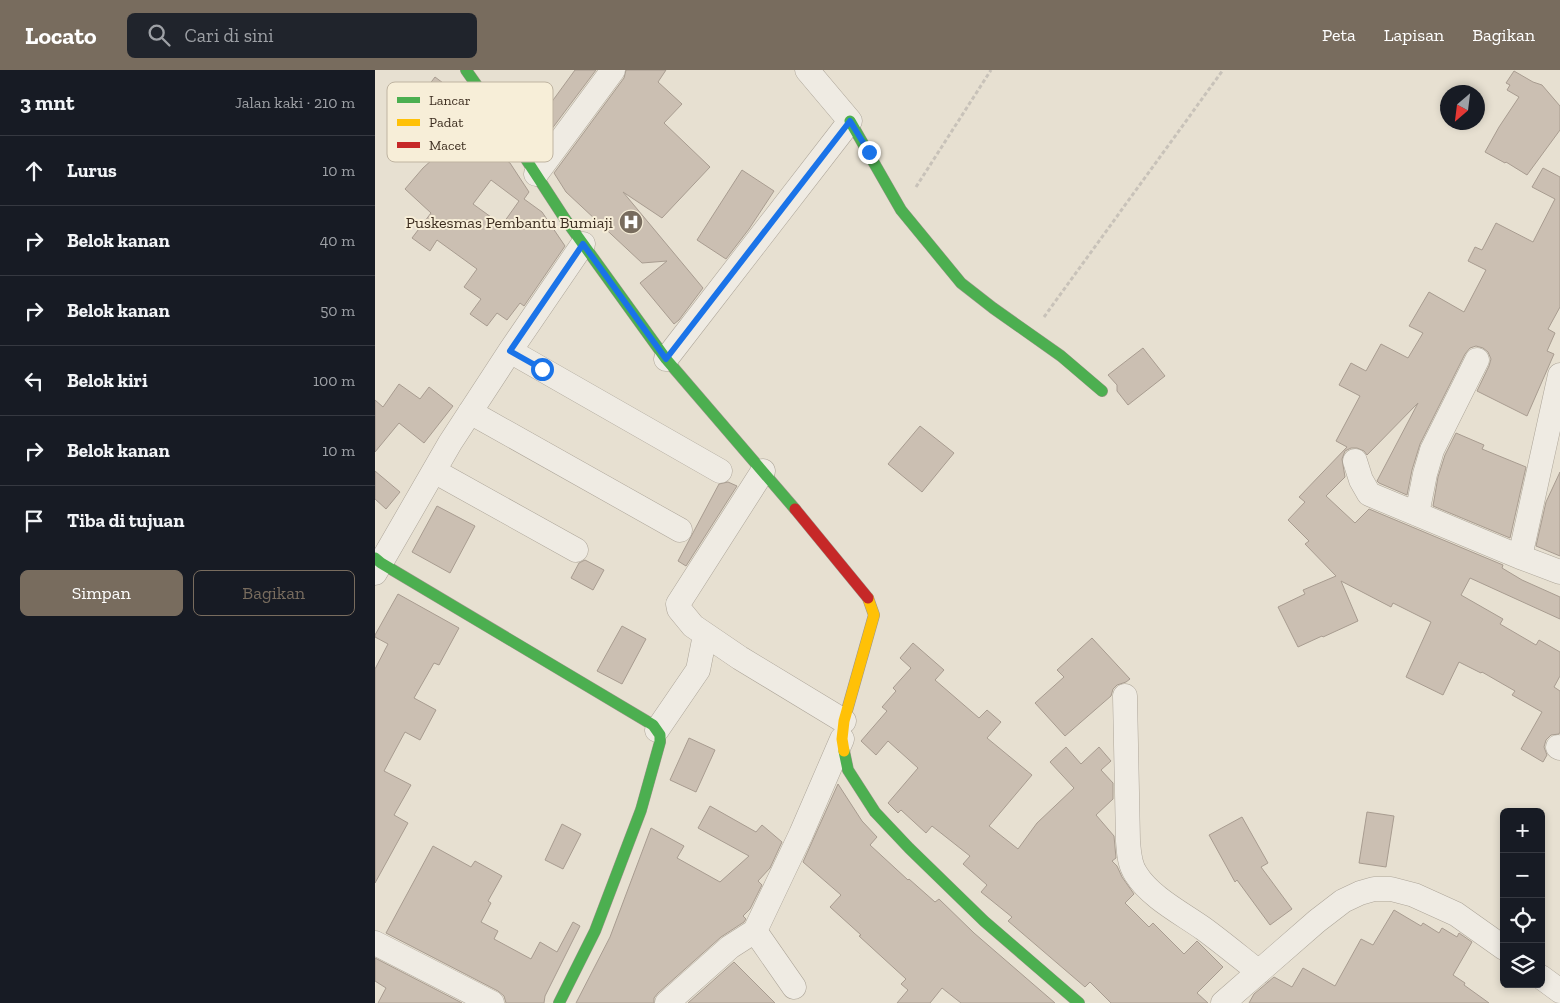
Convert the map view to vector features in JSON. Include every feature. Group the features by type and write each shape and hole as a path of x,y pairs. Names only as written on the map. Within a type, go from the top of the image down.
{"street":[{"path":"466,70 474,82"},
{"path":"553,151 613,70"},
{"path":"807,70 850,121 901,210 961,284 1061,356 1102,391"},
{"path":"666,359 850,121"},
{"path":"528,162 583,244 666,359 858,583 867,595 874,615 843,730 801,834 755,931 730,947 667,1003"},
{"path":"536,174 545,162"},
{"path":"559,1003 595,931 641,810 660,742 660,735 657,730 640,718 377,565 470,412 583,244"},
{"path":"510,351 720,471"},
{"path":"1417,514 1432,450 1477,360"},
{"path":"1520,557 1560,374"},
{"path":"470,412 679,530"},
{"path":"1355,461 1361,480 1369,494 1560,572"},
{"path":"434,471 576,550"},
{"path":"763,471 678,604 686,620 843,730 848,770 875,812 984,921 1079,1003"},
{"path":"657,730 698,670 705,635"},
{"path":"1125,696 1128,841 1129,857 1135,873 1141,882 1162,900 1206,930 1259,972"},
{"path":"1223,1003 1317,921 1343,901 1374,889 1391,889 1414,895 1456,914 1500,945"},
{"path":"755,931 795,987"},
{"path":"375,943 492,1003"},
{"path":"1545,980 1560,991"}],"path":[{"path":"901,210 991,70"},
{"path":"1031,335 1223,70"}],"building":[{"path":"575,70 596,70 553,127 553,100"},
{"path":"626,70 666,70 658,82 682,104 664,123 710,167 662,218 623,192 703,288 674,324 640,283 667,261 642,263 566,192 554,173 624,78"},
{"path":"1514,71 1542,85 1560,106 1560,130 1527,175 1485,152 1519,97 1507,90 1510,85 1506,83"},
{"path":"435,77 442,82 431,82"},
{"path":"430,162 509,162 529,192 524,199 542,212 565,246 524,306 520,303 507,320 497,313 487,326 470,314 481,299 464,287 477,269 437,240 430,251 412,238 431,213 405,189","holes":["491,180 519,201 502,225 473,204"]},
{"path":"1543,168 1560,177 1560,307 1548,329 1555,333 1547,351 1554,354 1527,416 1477,391 1491,359 1488,352 1483,348 1476,346 1470,348 1465,354 1420,444 1407,495 1377,481 1418,403 1367,455 1364,451 1357,448 1345,451 1342,459 1345,477 1326,496 1355,523 1369,509 1503,565 1502,568 1522,580 1560,597 1560,619 1470,578 1461,595 1503,619 1500,624 1536,645 1539,640 1560,652 1560,676 1554,687 1560,691 1560,732 1559,734 1551,735 1546,740 1544,747 1547,755 1543,762 1521,749 1542,712 1512,695 1515,691 1482,672 1459,662 1443,695 1406,677 1431,622 1393,603 1391,607 1341,581 1358,621 1298,647 1278,607 1305,594 1303,590 1336,576 1305,544 1309,541 1288,520 1305,502 1299,497 1347,447 1336,441 1360,396 1339,385 1351,363 1366,371 1381,344 1408,358 1423,333 1409,326 1429,292 1464,312 1486,270 1468,261 1475,247 1482,250 1496,223 1533,242 1555,199 1532,187"},
{"path":"742,170 774,191 726,259 697,240"},
{"path":"1143,348 1165,376 1128,405 1117,391 1117,385 1108,375"},
{"path":"399,384 420,399 429,387 453,406 424,443 399,423 375,452 375,400 383,407"},
{"path":"920,426 954,453 922,492 888,464"},
{"path":"1456,433 1484,445 1482,449 1526,467 1510,538 1433,506 1438,477 1445,455"},
{"path":"375,471 400,492 386,509 375,499"},
{"path":"1560,472 1560,556 1536,546 1546,502"},
{"path":"728,482 737,486 686,566 678,561 719,484"},
{"path":"437,506 475,526 450,573 412,552"},
{"path":"585,560 604,570 593,590 571,578 579,563"},
{"path":"398,594 459,628 439,665 434,663 414,698 436,710 420,740 405,732 384,771 411,785 394,815 408,823 375,883 375,669 388,644 375,637 375,635"},
{"path":"622,626 646,639 622,684 597,671"},
{"path":"1092,638 1130,679 1117,685 1113,689 1111,696 1065,736 1035,703 1064,677 1057,670"},
{"path":"913,643 944,670 935,680 979,718 987,710 1001,722 987,738 1032,775 989,826 1018,849 1037,823 1074,788 1050,762 1066,747 1081,764 1099,747 1111,761 1101,770 1113,783 1113,799 1096,815 1114,836 1116,858 1112,861 1134,894 1125,903 1149,927 1153,923 1184,954 1197,941 1223,967 1197,993 1208,1003 1111,1003 1090,982 1085,987 1008,921 1012,917 981,892 987,885 963,864 970,856 932,826 926,833 901,810 898,813 888,803 918,768 888,741 876,755 861,741 887,711 882,707 896,691 893,688 911,668 900,658"},
{"path":"689,738 715,750 696,792 670,780"},
{"path":"838,784 862,821 877,837 870,845 935,902 939,899 974,933 1055,1003 961,1003 942,988 930,1003 897,1003 908,990 901,984 906,979 830,907 841,895 803,862"},
{"path":"710,806 756,832 762,825 782,842 770,868 758,881 762,885 750,909 743,916 746,919 744,922 721,937 658,993 654,998 654,1003 576,1003 610,937 651,828 684,846 677,858 720,882 749,856 698,828"},
{"path":"1367,812 1394,816 1386,867 1359,863"},
{"path":"1242,817 1268,863 1261,867 1292,909 1270,925 1237,880 1235,882 1209,835"},
{"path":"562,824 581,834 563,869 545,860"},
{"path":"433,846 471,867 475,861 502,876 488,901 491,903 481,922 498,931 494,939 531,959 540,942 557,952 573,922 580,926 545,996 544,1003 506,1003 504,996 498,991 386,933"},
{"path":"1394,910 1421,926 1423,923 1439,933 1442,928 1457,937 1459,933 1472,942 1453,975 1489,1003 1249,1003 1254,994 1274,977 1292,987 1303,968 1335,986 1361,939 1373,945"},
{"path":"375,958 462,1003 378,1003 386,988 375,981"},
{"path":"734,962 775,1003 688,1003"}],"traffic: fast":[{"path":"466,70 474,82"},
{"path":"850,121 901,210 961,283 1061,356 1102,391"},
{"path":"528,162 565,219 666,359 795,509"},
{"path":"375,558 653,725 660,735 660,742 641,810 595,931 559,1003"},
{"path":"844,751 848,770 875,812 984,921 1079,1003"}],"traffic: slow":[{"path":"844,751 842,739 844,721 874,615 868,598"}],"traffic: jam":[{"path":"795,509 868,598"}],"place":[{"name":"Puskesmas Pembantu Bumiaji","path":"631,222"}],"route":[{"path":"542,369 510,351 583,244 666,359 850,121 869,152"}]}
